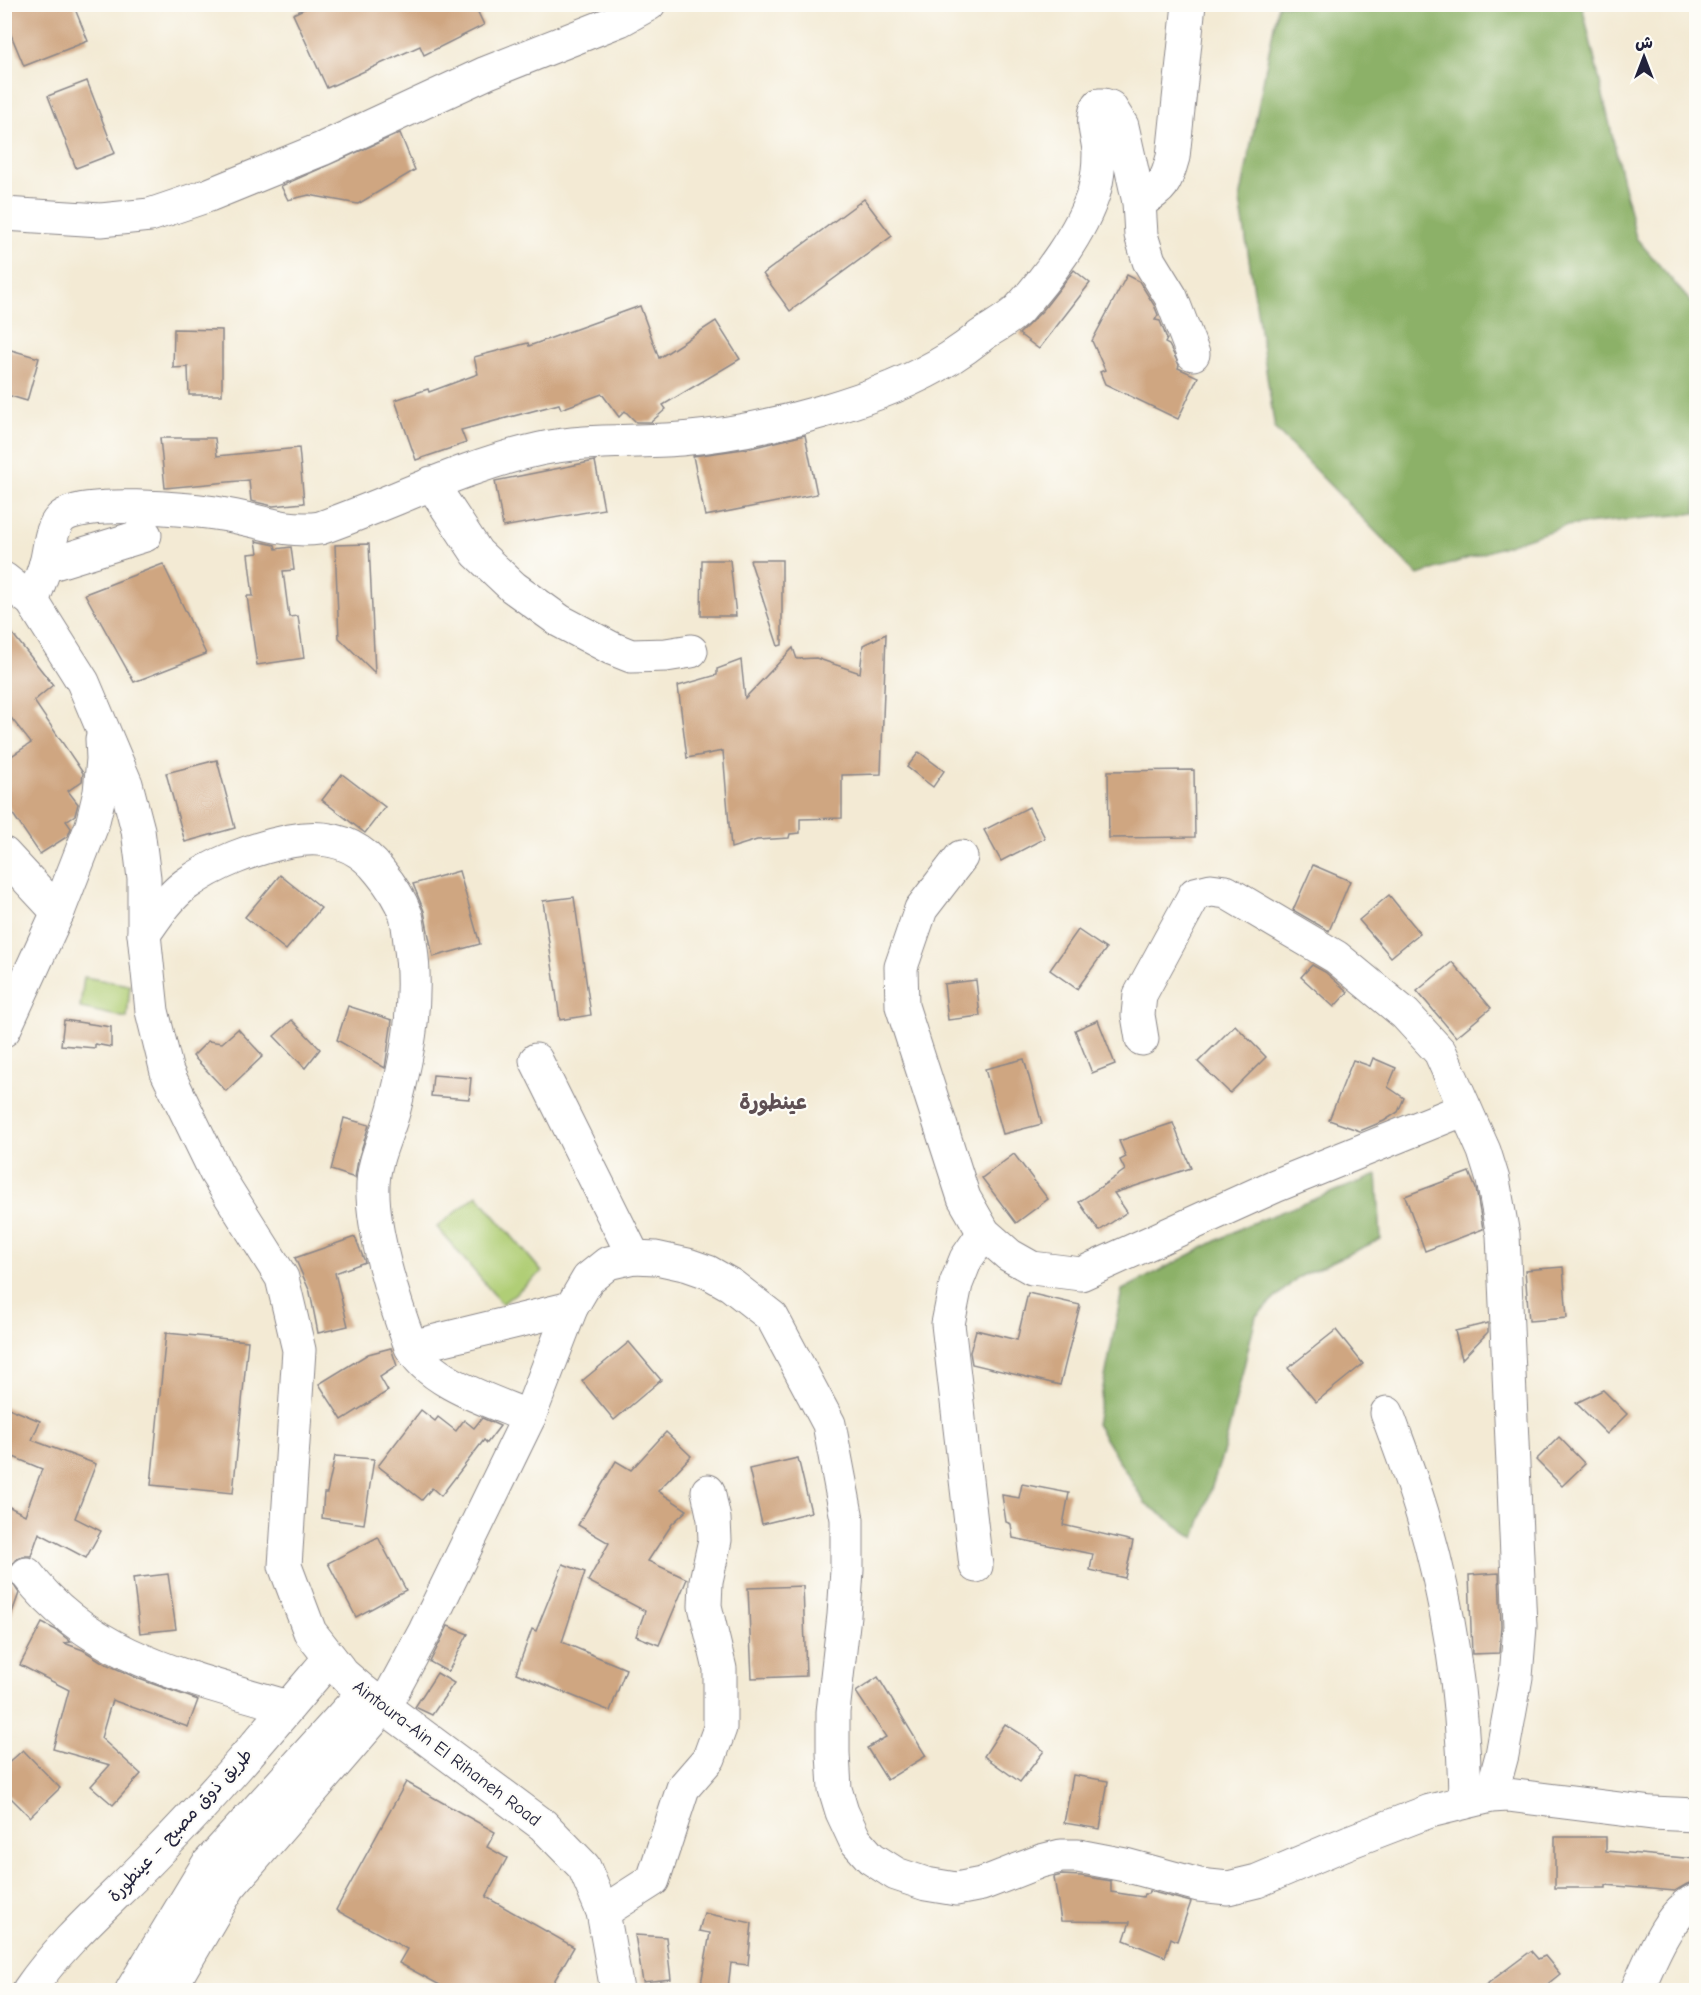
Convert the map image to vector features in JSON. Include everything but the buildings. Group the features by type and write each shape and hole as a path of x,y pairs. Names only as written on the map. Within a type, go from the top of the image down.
{"street":[{"path":"4,214 101,220 150,215 209,195 322,149 486,73 620,20 650,4"},
{"path":"1139,202 1157,192 1167,177 1173,157 1189,4"},
{"path":"32,601 60,518 77,509 123,506 222,514 257,523 303,530 320,528 431,483 500,459 580,442 682,439 726,433 829,410 896,385 949,359 1016,311 1059,259 1078,228 1095,191 1099,152 1095,118 1099,105 1110,107 1122,126 1139,202 1141,235 1149,261 1170,297 1194,354"},
{"path":"431,483 477,553 513,587 560,621 631,657 691,651"},
{"path":"45,566 145,535"},
{"name":"Aintoura-Ain El Rihaneh Road","path":"4,579 32,601 83,682 126,784 138,830 144,878 144,934 152,1011 167,1072 216,1173 282,1278 299,1350 285,1566 310,1632 344,1674 374,1700 543,1825 584,1867 603,1912 617,1990"},
{"path":"4,1030 58,912 92,825 101,781 102,725"},
{"path":"144,934 163,908 185,886 219,865 269,845 309,837 334,840 358,851 374,864 391,886 406,916 414,966 413,1011 406,1058 393,1112 374,1168 374,1216 384,1257 411,1347 423,1364 454,1385 529,1417"},
{"path":"4,854 58,912"},
{"path":"961,857 921,909 901,967 902,1006 964,1198 984,1233 1009,1255 1032,1268 1081,1274 1275,1186 1466,1109"},
{"path":"1142,1039 1138,1015 1140,995 1195,894 1211,890 1226,892 1336,957 1405,1014 1440,1052 1466,1109 1484,1151 1493,1180 1503,1235 1520,1626 1516,1677 1502,1755 1478,1799"},
{"path":"536,1059 634,1257"},
{"path":"976,1566 948,1324 956,1284 966,1259 984,1233"},
{"path":"169,1990 229,1887 374,1700 424,1631 529,1417 571,1308 588,1279 608,1263 634,1257 656,1258 708,1272 731,1285 772,1317 829,1424 846,1519 846,1581 833,1712 835,1789 842,1812 855,1840 871,1858 896,1874 926,1884 956,1890 982,1884 1041,1861 1061,1856 1078,1856 1125,1865 1199,1885 1228,1888 1257,1881 1348,1842 1430,1811 1478,1799 1508,1795 1652,1813 1696,1815"},
{"path":"411,1347 571,1308"},
{"path":"1387,1413 1422,1512 1438,1573 1449,1624 1464,1750 1478,1799"},
{"path":"603,1912 652,1880 683,1788 709,1758 720,1728 720,1668 705,1606 706,1581 715,1540 714,1519 708,1491"},
{"path":"27,1574 43,1596 63,1613 101,1641 130,1656 181,1675 288,1707"},
{"name":"طريق ذوق مصبح – عينطورة","path":"29,1990 85,1926 159,1852 330,1658"},
{"path":"132,1990 208,1864 374,1700"},
{"path":"1637,1990 1668,1926 1691,1902 1696,1900"}],"green space":[{"path":"1278,5 1582,5 1636,238 1696,308 1696,513 1565,526 1418,575 1275,429 1240,200"},
{"path":"84,977 130,985 127,1018 80,1008"},
{"path":"1377,1175 1381,1239 1297,1278 1256,1316 1224,1450 1195,1538 1145,1503 1096,1424 1122,1290 1247,1225"},
{"path":"477,1195 542,1272 502,1304 437,1227"}],"district":[{"name":"عينطورة","path":"773,1102"}]}
